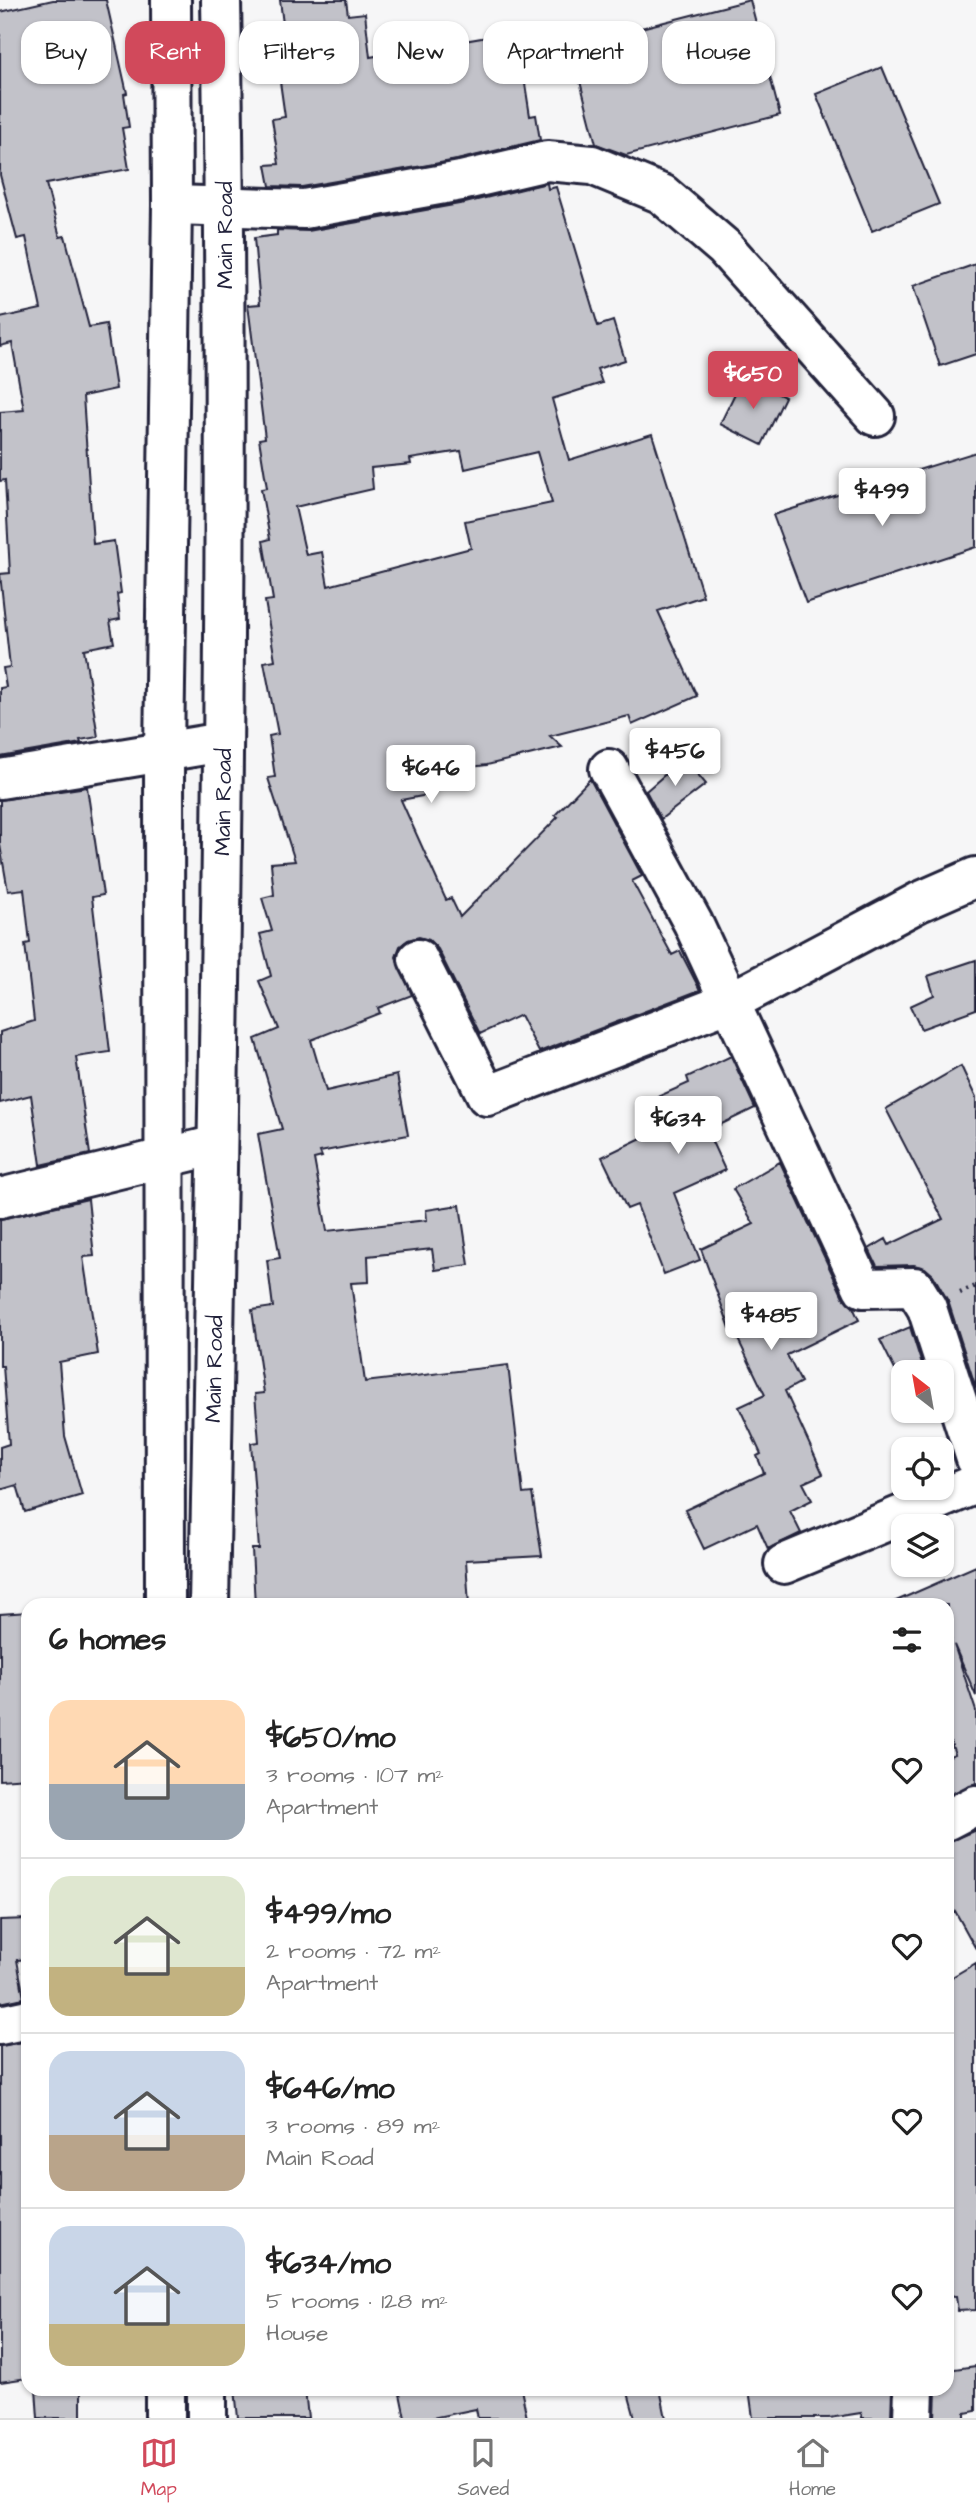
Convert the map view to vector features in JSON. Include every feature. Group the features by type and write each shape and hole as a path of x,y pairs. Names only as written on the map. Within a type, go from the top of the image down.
{"main road":[{"name":"Main Road","path":"165,1598 164,752 172,205 171,0"},
{"name":"Main Road","path":"209,1598 223,743 225,205 221,0"},
{"path":"172,205 304,209 461,181 547,161 592,165 662,194 725,248 875,416"},
{"path":"0,779 223,743"},
{"path":"609,769 693,923 863,1289 914,1287 927,1308 976,1459"},
{"path":"418,959 487,1096 730,1002 919,902 976,877"},
{"path":"0,1198 218,1145"},
{"path":"784,1564 976,1484"},
{"path":"954,1816 976,1805"},
{"path":"0,2025 21,2020"},
{"path":"165,2396 165,2418"},
{"path":"207,2396 207,2418"},
{"path":"914,2396 914,2418"}],"building":[{"path":"53,0 106,0 111,21 21,21 21,84 111,84 111,22 127,93 124,94 129,127 122,128 129,169 46,184 60,237 65,236 89,327 106,324 116,389 83,396 93,544 114,541 121,593 117,594 120,619 110,621 114,643 84,649 98,737 80,740 81,743 0,757 0,688 6,687 3,668 10,667 0,574 10,573 5,480 0,481 0,412 24,410 12,343 0,346 0,318 41,309 26,237 17,239 0,175 0,12"},
{"path":"280,0 346,0 348,15 365,13 370,57 373,56 373,84 469,84 469,40 483,38 483,84 525,84 530,116 536,115 540,140 457,160 302,187 270,186 266,165 279,164 272,119 285,117 280,84 359,84 359,21 283,21"},
{"path":"750,0 755,21 668,21"},
{"path":"662,23 662,84 772,84 780,115 626,155 596,144 581,84 648,84 648,26"},
{"path":"882,67 939,204 872,231 816,94"},
{"path":"547,183 548,189 556,187 598,326 613,321 625,360 597,369 602,383 552,399 569,460 652,434 703,596 658,611 697,696 632,725 629,716 550,736 562,747 487,765 429,772 433,794 401,800 446,900 451,898 460,917 558,817 555,815 590,779 642,876 632,881 672,955 680,951 700,990 539,1052 520,1015 480,1034 438,949 429,940 419,937 400,946 396,957 412,995 378,1008 380,1013 311,1040 326,1091 397,1075 408,1135 320,1152 322,1157 314,1159 327,1231 427,1220 426,1210 460,1205 469,1265 435,1270 432,1249 368,1256 369,1282 351,1283 365,1382 508,1365 523,1494 532,1493 542,1556 466,1560 469,1598 255,1598 252,1549 259,1549 251,1443 259,1442 255,1394 264,1393 252,1310 273,1307 267,1260 280,1258 258,1134 282,1129 255,1039 279,1029 259,981 271,976 260,934 272,931 262,898 274,895 271,863 295,861 268,778 275,777 269,736 278,734 264,662 275,660 265,601 273,600 263,541 270,539 261,489 267,488 259,439 265,438 248,305 260,304 254,238 277,235 277,230 308,231 465,203","holes":["461,451 465,469 537,452 552,503 465,521 471,548 328,586 322,552 306,555 295,507 373,489 371,468 411,464 410,459"]},
{"path":"976,264 976,354 940,366 913,286"},
{"path":"743,377 785,397 762,445 720,424"},
{"path":"976,452 976,547 806,603 773,515"},
{"path":"684,758 706,784 661,819 646,791"},
{"path":"87,787 103,895 92,897 110,1052 76,1057 90,1154 41,1165 31,1095 0,1103 0,1032 34,1021 25,944 30,943 24,889 8,891 0,845 0,800"},
{"path":"976,960 976,1009 921,1029 910,1006 934,995 928,976"},
{"path":"731,1056 755,1108 707,1131 725,1170 674,1193 700,1260 664,1274 637,1205 627,1209 602,1157 658,1130 646,1102 689,1083 687,1077"},
{"path":"961,1066 976,1098 976,1388 948,1301 933,1275 925,1268 914,1265 877,1266 869,1249 886,1239 889,1245 943,1219 886,1109"},
{"path":"780,1162 843,1297 853,1307 859,1320 787,1355 801,1382 785,1391 823,1474 803,1483 812,1500 790,1511 801,1533 768,1549 757,1524 704,1549 685,1510 764,1473 757,1456 761,1454 739,1407 765,1395 736,1335 733,1336 701,1249 754,1224 733,1189"},
{"path":"88,1199 94,1256 83,1257 98,1354 59,1362 65,1436 82,1495 25,1512 17,1485 0,1490 0,1447 9,1444 3,1366 0,1366 0,1219"},
{"path":"910,1327 920,1360 891,1362 880,1340"},
{"path":"976,1566 976,1696 954,1645 954,1598 903,1598"},
{"path":"21,1612 21,1778 0,1780 0,1614"},
{"path":"954,1645 976,1711 976,1783 954,1793"},
{"path":"976,1830 976,1949 954,1912 954,1839"},
{"path":"21,1919 21,1960 17,1960 21,1999 0,2003 0,1920"},
{"path":"976,1963 976,2310 958,2311 954,2297 954,1976"},
{"path":"21,2042 21,2379 0,2382 0,2046"},
{"path":"976,2366 976,2411 965,2413 965,2418 935,2418 936,2396 954,2396 954,2369"},
{"path":"36,2396 81,2396 81,2418 38,2418"},
{"path":"236,2396 306,2396 308,2418 238,2418"},
{"path":"400,2396 522,2396 527,2418 478,2418 476,2409 432,2418 405,2418"},
{"path":"629,2396 661,2396 666,2418 635,2418"},
{"path":"750,2396 892,2396 891,2418 862,2418 861,2413 829,2418 753,2418"}]}
